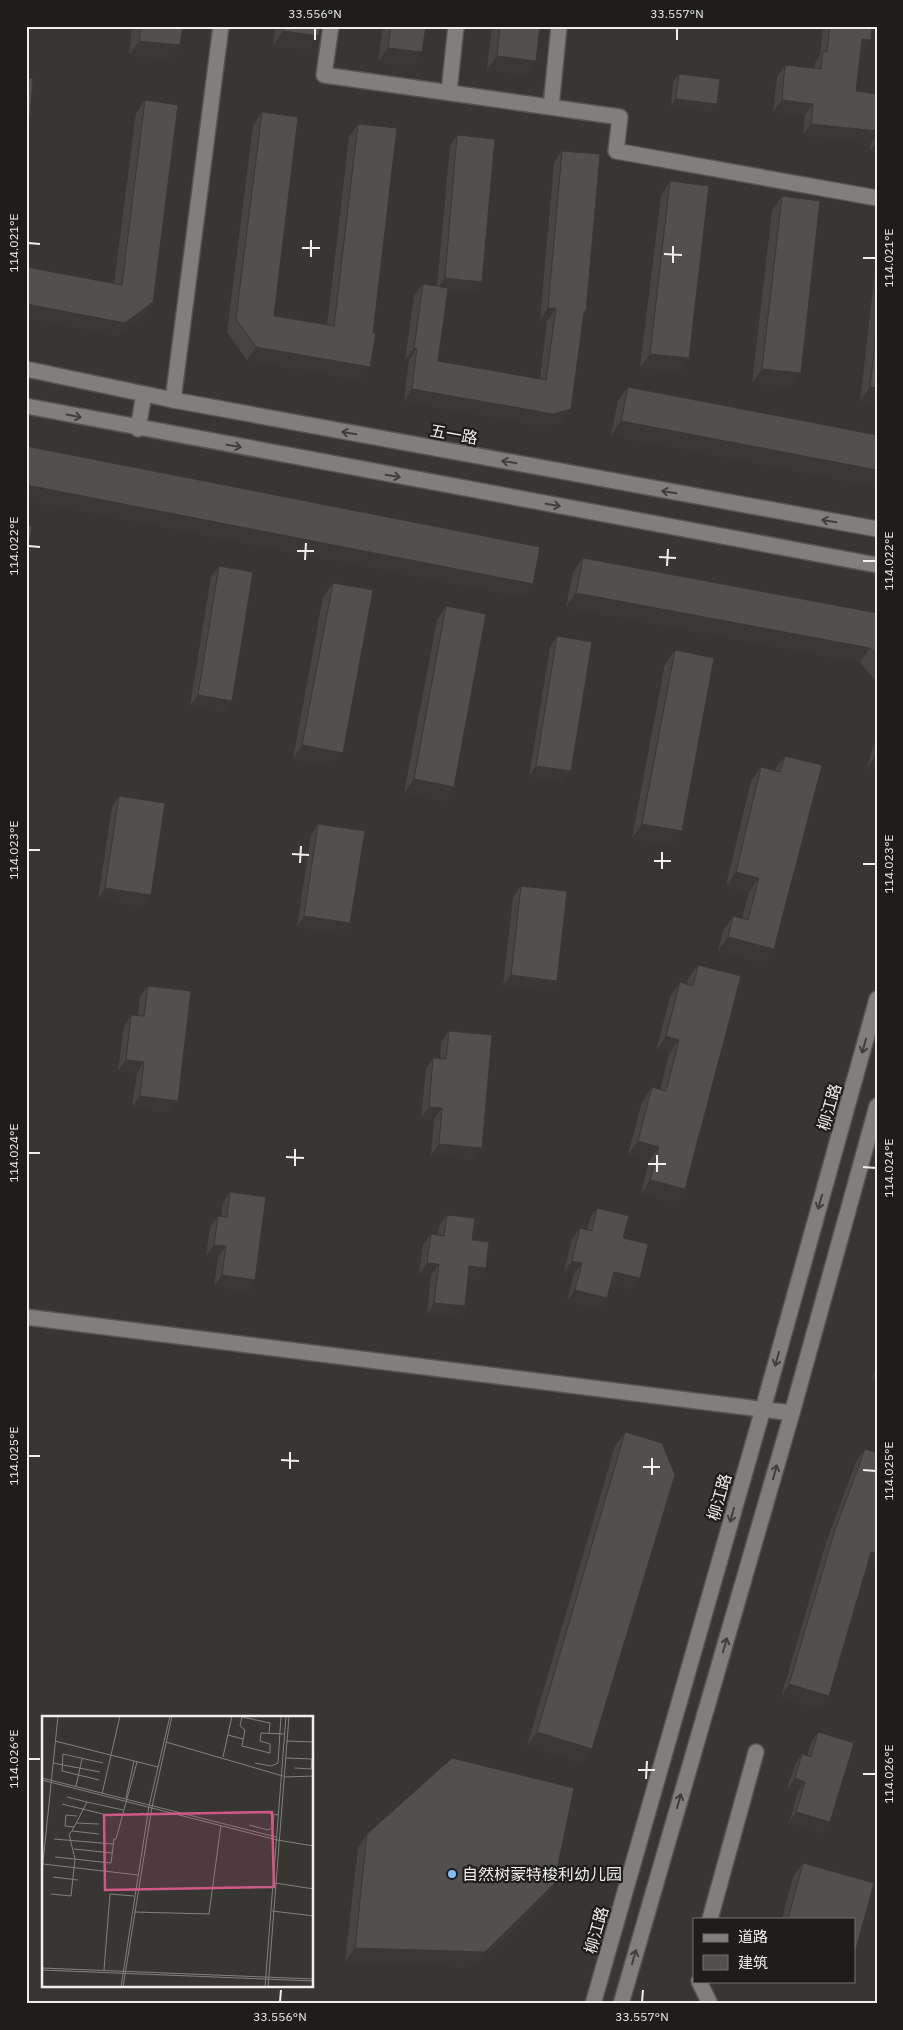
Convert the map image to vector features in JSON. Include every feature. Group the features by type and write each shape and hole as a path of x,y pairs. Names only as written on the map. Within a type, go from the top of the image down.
{"street":[{"path":"173,400 221,26"},
{"path":"331,26 324,75 620,117 616,151 877,198"},
{"path":"449,92 456,26"},
{"path":"550,107 559,26"},
{"name":"五一路","path":"26,370 173,400 877,529"},
{"path":"138,429 144,394"},
{"path":"26,406 138,429 877,565"},
{"name":"柳江路","path":"593,2004 763,1409 877,999"},
{"path":"620,2004 792,1412 877,1106"},
{"path":"26,1317 792,1412"},
{"path":"710,1918 756,1752"},
{"path":"699,1982 710,2004"}],"building":[{"path":"141,26 183,26 180,45 139,41"},
{"path":"284,26 320,26 319,36 283,31"},
{"path":"391,26 426,26 422,52 388,48"},
{"path":"500,26 540,26 536,61 497,56"},
{"path":"830,26 872,26 871,40 862,39 856,91 877,94 877,131 811,124 813,104 782,100 785,65 821,69 823,51 827,52"},
{"path":"679,74 720,79 717,104 676,99"},
{"path":"26,78 33,78 26,168"},
{"path":"145,100 178,105 153,302 125,323 26,304 26,267 122,285"},
{"path":"262,112 298,117 274,316 334,326 358,124 397,128 373,333 376,333 370,367 256,347 236,319"},
{"path":"457,135 495,139 482,282 445,278"},
{"path":"562,151 600,154 586,311 584,311 571,409 553,414 412,389 417,348 414,348 423,284 448,288 438,361 546,380 556,308 548,308"},
{"path":"670,181 709,186 689,358 650,354"},
{"path":"782,196 820,201 801,373 762,369"},
{"path":"877,325 877,388 870,387"},
{"path":"628,387 877,435 877,470 621,421"},
{"path":"26,446 540,547 533,584 26,485"},
{"path":"26,525 32,526 26,567"},
{"path":"583,558 877,613 877,656 870,648 576,593"},
{"path":"219,566 253,572 232,701 198,695"},
{"path":"333,583 373,590 343,753 302,745"},
{"path":"446,606 486,614 454,787 414,779"},
{"path":"557,636 592,642 571,771 536,766"},
{"path":"675,650 714,658 682,831 642,824"},
{"path":"785,756 822,765 774,949 728,937 733,916 748,920 759,878 736,872 761,767 780,772"},
{"path":"119,796 165,803 151,895 105,888"},
{"path":"318,824 365,831 350,923 304,916"},
{"path":"521,886 567,891 557,981 511,975"},
{"path":"698,965 741,976 685,1189 650,1180 659,1147 638,1141 652,1087 666,1091 679,1040 666,1036 680,982 693,986"},
{"path":"148,986 191,991 178,1101 140,1096 144,1062 126,1060 131,1015 144,1016"},
{"path":"449,1031 492,1035 482,1148 439,1144 442,1108 429,1107 433,1058 446,1059"},
{"path":"230,1192 266,1197 255,1280 222,1275 226,1246 214,1245 218,1216 227,1217"},
{"path":"597,1208 629,1216 623,1238 648,1244 640,1278 614,1272 607,1298 575,1290 582,1263 572,1261 580,1228 592,1231"},
{"path":"447,1215 475,1218 472,1240 489,1242 486,1268 469,1266 465,1306 434,1303 439,1264 427,1263 431,1234 444,1236"},
{"path":"625,1432 662,1443 675,1475 592,1749 537,1732"},
{"path":"865,1449 877,1453 877,1554 871,1552 829,1696 789,1684 835,1530"},
{"path":"818,1732 854,1743 830,1822 796,1812 805,1782 795,1778 802,1754 811,1757"},
{"name":"自然树蒙特梭利幼儿园","path":"452,1758 574,1788 554,1884 485,1952 355,1948 367,1834"},
{"path":"803,1863 874,1883 856,1949 856,1918 788,1918"}],"place":[{"name":"自然树蒙特梭利幼儿园","path":"452,1874"}]}
